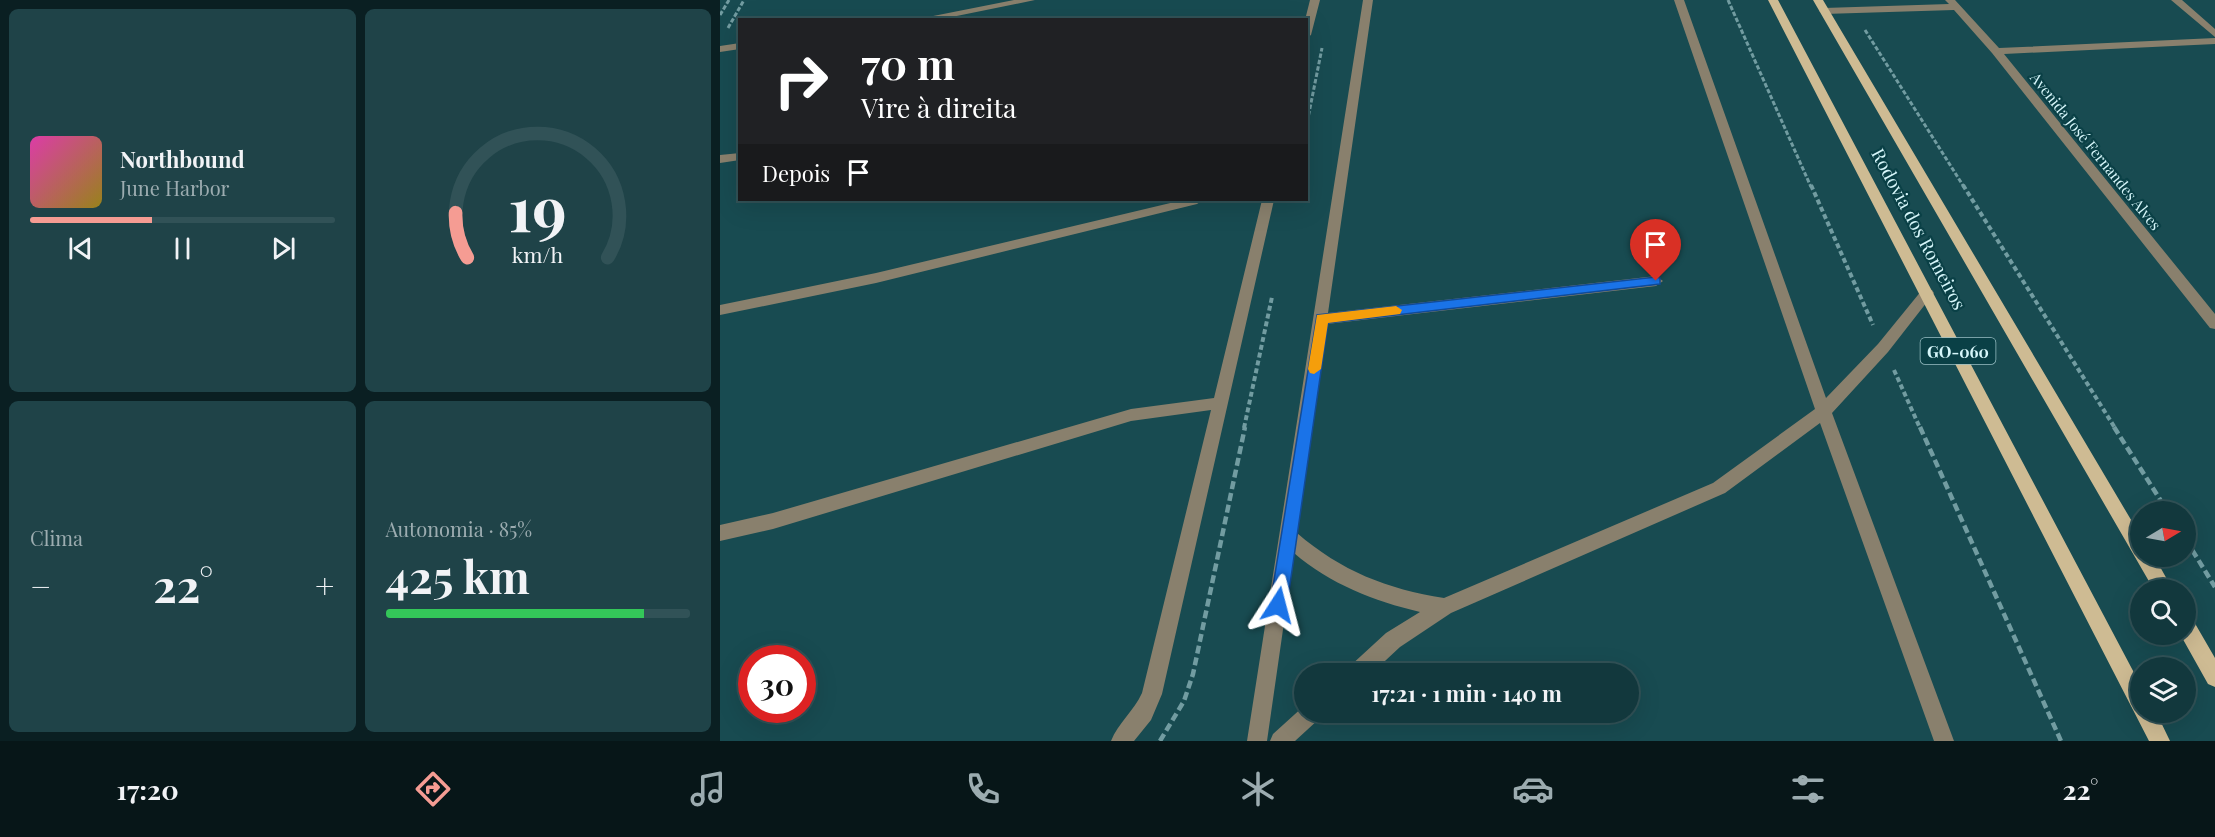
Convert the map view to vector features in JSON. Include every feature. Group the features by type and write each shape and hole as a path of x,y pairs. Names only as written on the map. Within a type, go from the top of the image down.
{"main road":[{"name":"Rodovia dos Romeiros","path":"1773,0 2130,684"},
{"name":"Rodovia dos Romeiros","path":"1821,5 2130,533"},
{"path":"2196,644 2215,677"},
{"path":"2151,723 2160,741"}],"street":[{"path":"929,18 1030,0"},
{"path":"1308,27 1315,0"},
{"path":"1257,741 1368,0"},
{"path":"1679,0 1824,411 1944,741"},
{"path":"2176,0 2215,34"},
{"path":"1821,5 1852,10 1953,4"},
{"name":"Avenida José Fernandes Alves","path":"1953,4 1996,51 2215,324"},
{"path":"1996,51 2215,41"},
{"path":"720,49 738,46"},
{"path":"720,159 738,156"},
{"path":"720,310 876,278 1193,201"},
{"path":"1121,741 1144,713 1152,694 1268,201"},
{"path":"1322,319 1656,281"},
{"path":"1368,663 1394,640 1443,607 1719,488 1824,411 1883,348 1927,292"},
{"path":"720,533 773,521 1131,415 1220,403"},
{"path":"1289,537 1328,570 1353,584 1381,595 1443,607"},
{"path":"1280,741 1300,723"}],"path":[{"path":"720,15 729,0"},
{"path":"725,34 744,0"},
{"path":"1852,10 2161,501"},
{"path":"1308,118 1323,46"},
{"path":"1160,741 1184,701 1194,674 1273,292"},
{"path":"2196,556 2215,587"}],"slow traffic":[{"path":"1314,369 1322,319 1396,310"}],"route":[{"path":"1278,605 1322,319 1656,281"}]}
